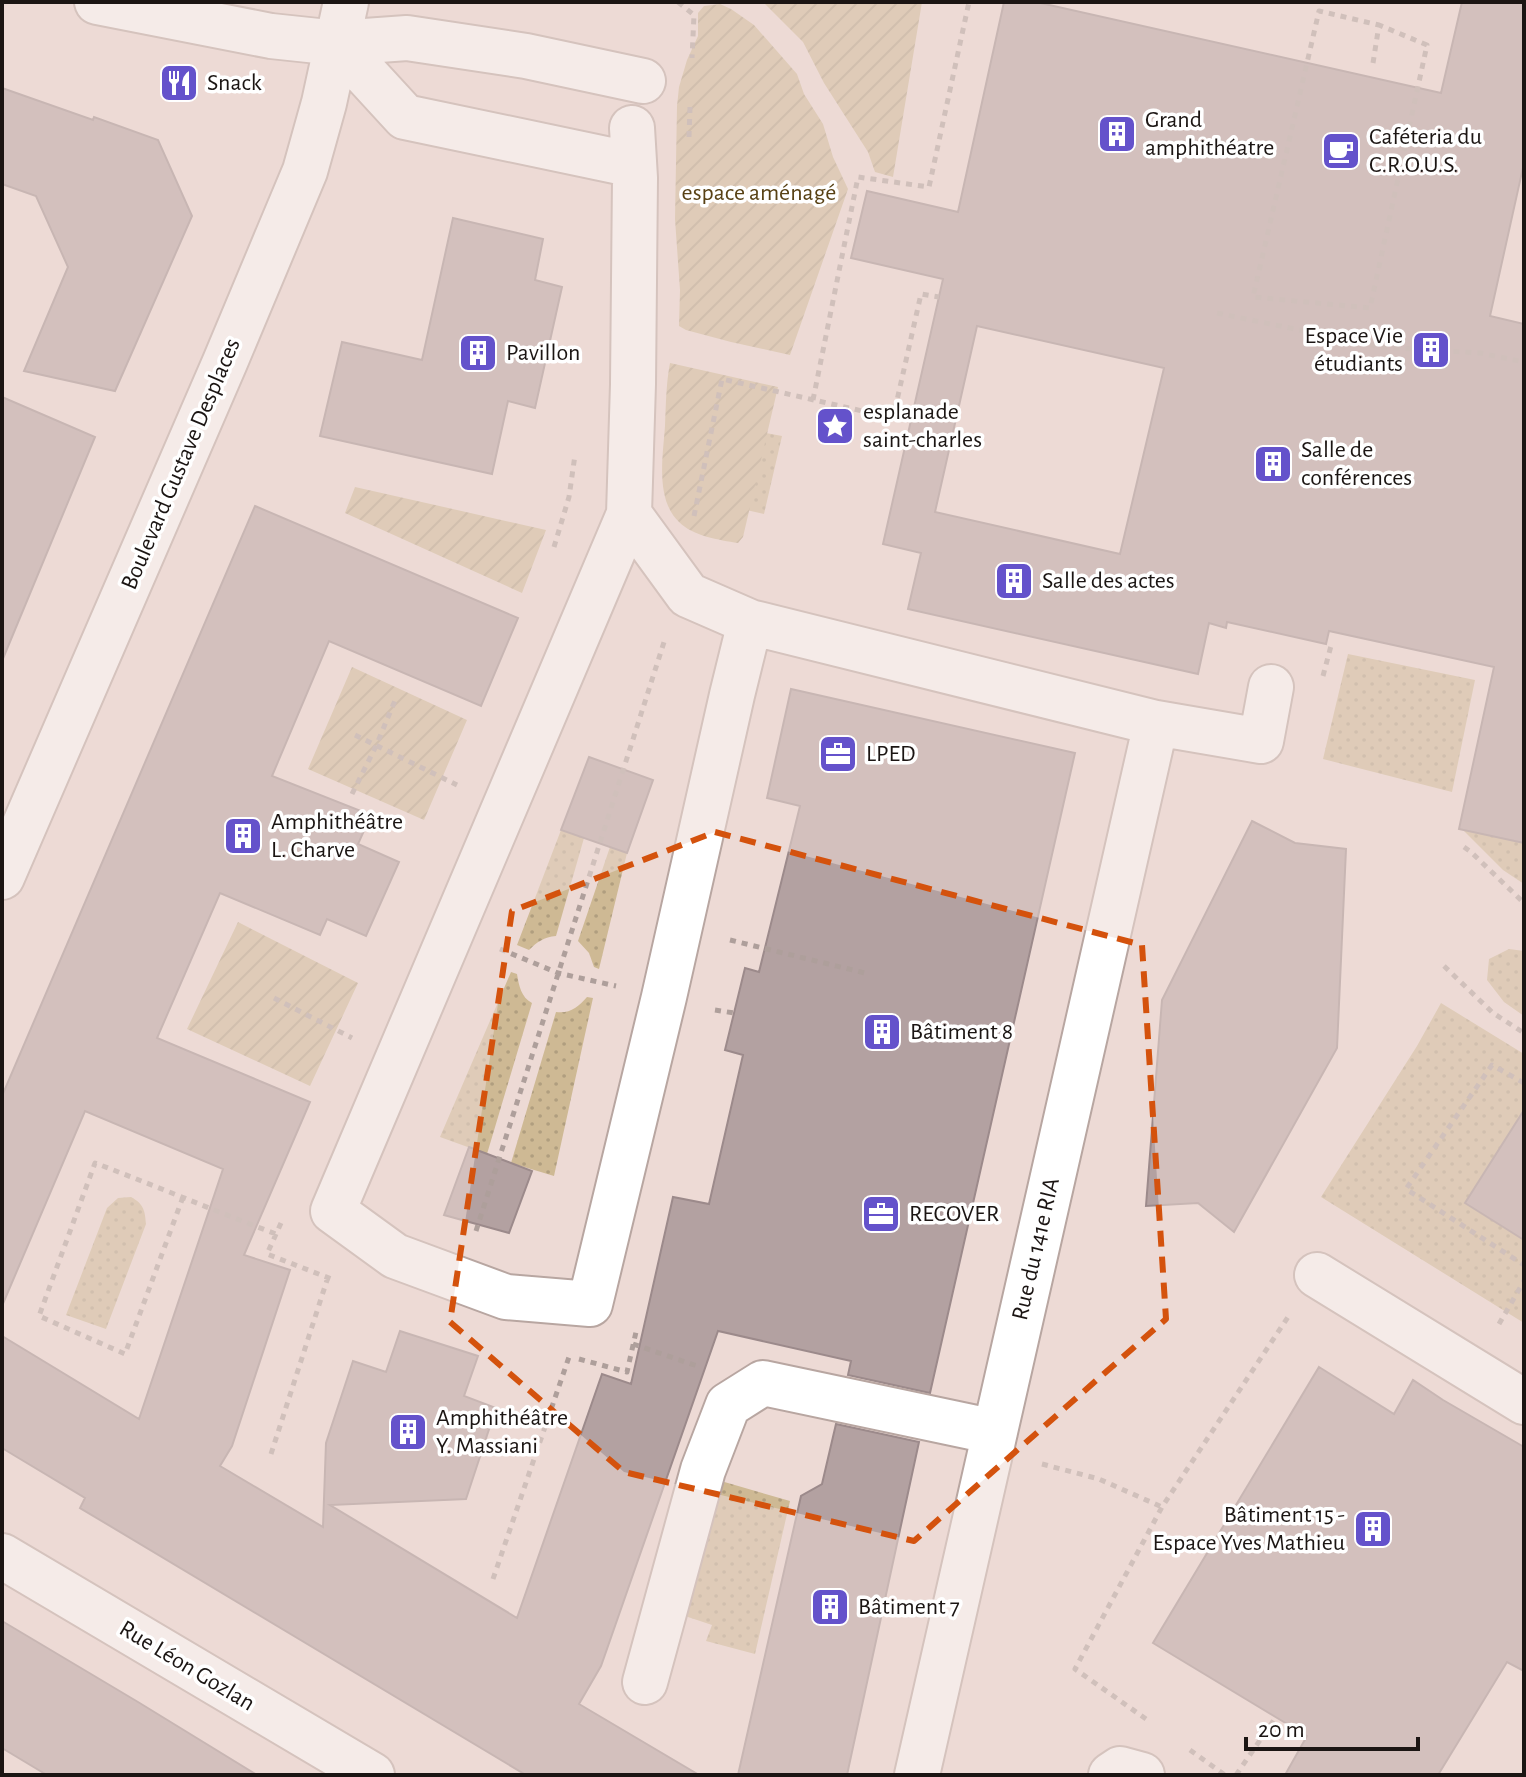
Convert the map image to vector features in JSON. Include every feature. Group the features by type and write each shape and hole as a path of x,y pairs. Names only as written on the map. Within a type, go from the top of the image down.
{"street":[{"path":"97,2 271,36 341,22 407,38 526,56 643,81"},
{"path":"341,22 405,117 633,147 633,384 629,514 333,1211 395,1256 506,1297 590,1304 750,622"},
{"name":"Boulevard Gustave Desplaces","path":"2,877 305,171 324,103 341,22"},
{"path":"629,514 688,595 750,622 1156,723 1261,741 1271,687"},
{"name":"Rue du 141e RIA","path":"917,1775 1156,723"},
{"path":"1317,1275 1524,1402"},
{"path":"645,1682 703,1470 728,1405 763,1383 995,1432"},
{"name":"Rue Léon Gozlan","path":"2,1556 372,1775"},
{"path":"1111,1775 1120,1769 1142,1775"}],"path":[{"path":"813,400 858,177 929,187 969,2"},
{"path":"1319,11 1379,25 1427,45 1370,308 1253,297 1319,11"},
{"path":"1373,63 1379,25"},
{"path":"460,1280 680,587 722,379 893,418 921,294 939,297"},
{"path":"1217,313 1382,347 1480,353 1524,362"},
{"path":"552,552 569,497 575,451"},
{"path":"352,794 396,698"},
{"path":"355,735 461,787"},
{"path":"1464,847 1524,903"},
{"path":"453,929 558,973 734,1013"},
{"path":"726,954 729,940 865,973"},
{"path":"1444,966 1493,1013 1524,1033"},
{"path":"274,998 356,1040"},
{"path":"1524,1083 1492,1065 1406,1189 1524,1265"},
{"path":"183,1197 125,1354 39,1316 95,1163 183,1197 204,1207 276,1234"},
{"path":"282,1220 267,1254 341,1283"},
{"path":"1150,1722 1075,1669 1162,1507 1317,1275"},
{"path":"271,1454 328,1277"},
{"path":"493,1579 569,1357 627,1372 637,1329"},
{"path":"633,1344 699,1366"},
{"path":"1061,1470 1099,1479 1162,1507"},
{"path":"1236,1775 1276,1717"},
{"path":"1187,1749 1225,1775"}],"highlighted area":[{"path":"715,832 1142,945 1166,1319 914,1541 624,1472 450,1322 512,911"}],"green space":[{"path":"763,2 922,2 893,177 875,172 868,152 824,83 803,42"},
{"name":"espace aménagé","path":"720,4 754,25 797,74 804,94 823,124 833,157 848,189 790,355 679,326 675,219 679,87 698,36 698,13 704,6"},
{"path":"670,363 778,387 743,537 738,543 691,531 671,513 666,502 662,463"},
{"path":"760,432 782,436 764,514 742,509"},
{"path":"355,487 546,530 522,593 345,513"},
{"path":"1348,654 1475,680 1452,792 1323,759"},
{"path":"352,667 467,720 424,820 308,769"},
{"path":"561,830 584,838 556,936 541,940 529,950 517,945"},
{"path":"1463,830 1524,843 1524,884 1503,870"},
{"path":"610,847 627,853 599,969 594,967 589,953 578,941"},
{"path":"238,922 358,983 310,1086 187,1029"},
{"path":"1509,949 1524,951 1524,1016 1504,1002 1487,980 1489,959"},
{"path":"511,972 517,974 523,994 532,1003 487,1154 440,1137"},
{"path":"587,997 593,998 554,1176 511,1163 556,1012 573,1009"},
{"path":"1441,1003 1524,1054 1524,1111 1465,1203 1524,1240 1524,1323 1321,1197"},
{"path":"131,1197 143,1208 146,1224 106,1329 66,1315 107,1208 118,1198"},
{"path":"721,1481 790,1501 755,1654 706,1641 712,1625 685,1616"}],"building":[{"path":"1004,2 1036,2 1441,93 1462,2 1524,2 1524,163 1490,316 1524,324 1524,843 1459,829 1494,667 1329,631 1326,644 1227,622 1226,628 1209,623 1198,674 908,609 921,553 883,544 943,279 851,258 867,191 958,212","holes":["977,326 1164,368 1120,554 935,512"]},
{"path":"2,88 158,140 192,216 115,391 24,371 68,267 36,196 2,184"},
{"name":"Pavillon","path":"453,218 543,239 535,280 562,287 535,408 508,401 492,474 320,436 342,342 422,360"},
{"path":"2,397 95,437 2,661"},
{"path":"255,506 518,618 481,706 329,641 272,776 371,815 358,844 399,862 366,936 327,919 320,935 220,893 157,1038 310,1102 244,1255 290,1270 232,1446 220,1466 323,1527 326,1443 353,1361 386,1372 400,1331 478,1356 464,1396 496,1408 466,1499 330,1505 517,1618 602,1374 631,1384 673,1197 709,1204 743,1055 725,1050 745,968 759,972 800,806 767,798 791,689 1075,753 930,1393 848,1375 851,1361 718,1331 601,1666 579,1704 699,1775 526,1775 80,1508 85,1498 2,1448 2,1336 139,1419 223,1169 85,1111 2,1306 2,1096"},
{"path":"589,757 653,780 627,853 561,830"},
{"path":"1252,821 1295,843 1346,849 1337,1048 1234,1232 1198,1203 1146,1206 1162,1000"},
{"path":"1524,1110 1524,1240 1465,1203"},
{"path":"469,1147 532,1171 509,1233 444,1215"},
{"name":"Bâtiment 15 - Espace Yves Mathieu","path":"1319,1367 1394,1414 1413,1380 1524,1447 1524,1671 1507,1662 1438,1775 1285,1775 1307,1736 1153,1643"},
{"name":"Bâtiment 7","path":"836,1424 919,1442 847,1775 738,1775 801,1496 822,1484"},
{"path":"2,1621 257,1775 47,1775 2,1748"}],"place":[{"name":"Snack","path":"179,83"},
{"name":"Grand amphithéatre","path":"1117,134"},
{"name":"Caféteria du C.R.O.U.S.","path":"1341,151"},
{"name":"Espace Vie étudiants","path":"1431,350"},
{"name":"Pavillon","path":"478,353"},
{"name":"esplanade saint-charles","path":"835,426"},
{"name":"Salle de conférences","path":"1273,464"},
{"name":"Salle des actes","path":"1014,581"},
{"name":"LPED","path":"838,754"},
{"name":"Amphithéâtre L. Charve","path":"243,836"},
{"name":"Bâtiment 8","path":"882,1032"},
{"name":"RECOVER","path":"881,1214"},
{"name":"Amphithéâtre Y. Massiani","path":"408,1432"},
{"name":"Bâtiment 15 - Espace Yves Mathieu","path":"1373,1529"},
{"name":"Bâtiment 7","path":"830,1607"}]}
